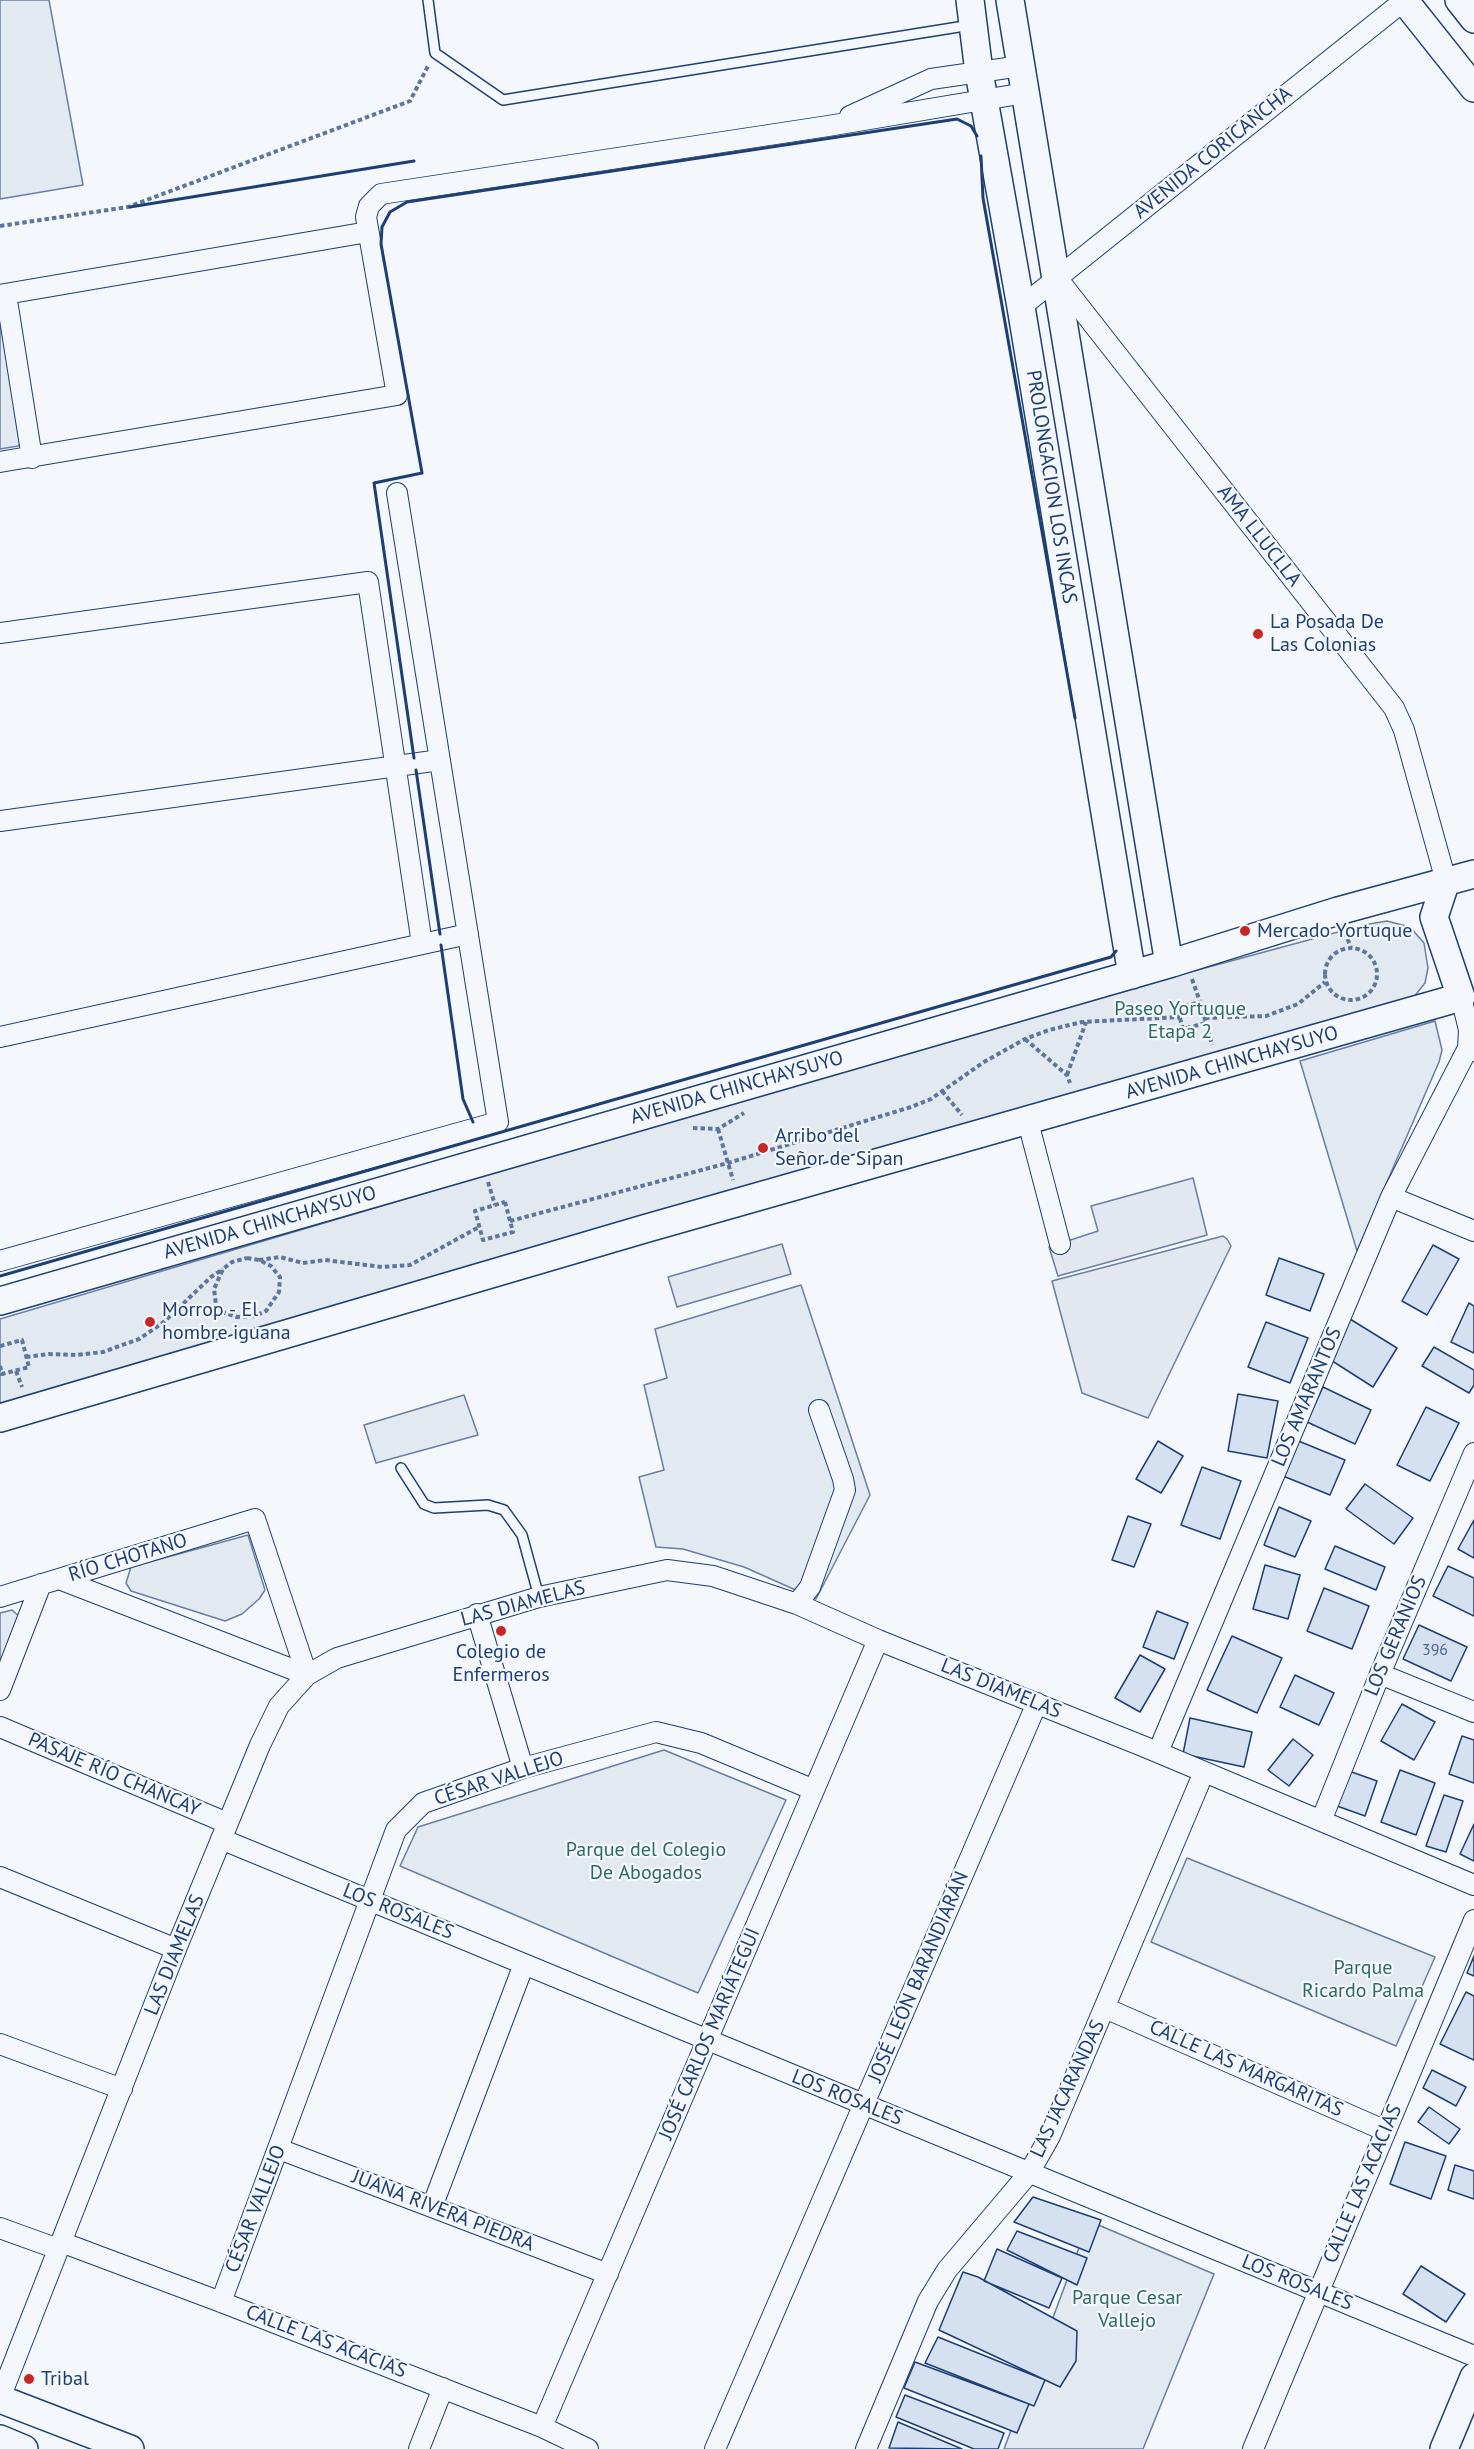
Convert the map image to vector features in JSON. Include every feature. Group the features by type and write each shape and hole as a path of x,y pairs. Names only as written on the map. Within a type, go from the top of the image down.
{"street":[{"name":"PROLONGACION LOS INCAS","path":"1010,0 1180,970"},
{"path":"1405,0 1474,88"},
{"name":"AVENIDA CORICANCHA","path":"1021,307 1405,0"},
{"path":"1459,0 1474,20"},
{"name":"PROLONGACION LOS INCAS","path":"972,12 979,72 1021,307 1132,975"},
{"path":"828,126 931,79 1020,66"},
{"path":"0,462 397,395 366,217 369,206 381,194 828,126 1025,93"},
{"path":"32,458 3,294 368,232"},
{"name":"AMA LLUCLLA","path":"1057,278 1394,708 1404,730 1446,881"},
{"path":"0,1261 498,1122 397,493"},
{"path":"0,633 368,582 422,944"},
{"path":"0,821 440,760"},
{"name":"AVENIDA CHINCHAYSUYO","path":"0,1301 1132,975 1180,970 1338,911 1474,874"},
{"path":"1446,881 1434,917 1461,997 1471,1049"},
{"path":"0,1037 468,934"},
{"name":"AVENIDA CHINCHAYSUYO","path":"0,1418 644,1229 1028,1122 1461,997"},
{"name":"LOS AMARANTOS","path":"1158,1752 1391,1197 1471,1049"},
{"path":"1028,1122 1060,1244"},
{"path":"1391,1197 1474,1231"},
{"path":"797,1604 810,1587 845,1490 819,1410"},
{"name":"LOS GERANIOS","path":"1321,1821 1380,1674 1474,1453"},
{"name":"RÍO CHOTANO","path":"0,1597 255,1519 307,1674"},
{"name":"LAS DIAMELAS","path":"0,2398 176,1949 260,1745 279,1706 307,1674 337,1658 539,1597 667,1570 713,1576 797,1604 878,1640 1158,1752 1474,1885"},
{"path":"0,1690 50,1582 307,1674"},
{"path":"477,1614 523,1768"},
{"name":"JOSÉ CARLOS MARIÁTEGUI","path":"542,2427 878,1640"},
{"path":"1380,1674 1474,1712"},
{"name":"JOSÉ LEÓN BARANDIARÁN","path":"715,2449 1037,1703"},
{"name":"PASAJE RÍO CHANCAY","path":"0,1727 224,1831"},
{"name":"CÉSAR VALLEJO","path":"221,2302 396,1830 423,1803 523,1768 656,1732 701,1743 814,1790"},
{"name":"LAS JACARANDAS","path":"866,2449 928,2301 947,2270 1029,2172 1050,2136 1204,1772"},
{"name":"LOS ROSALES","path":"224,1831 370,1901 1474,2356"},
{"path":"0,1877 176,1949"},
{"name":"CALLE LAS ACACIAS","path":"1253,2449 1474,1920"},
{"path":"432,2207 524,1964"},
{"name":"CALLE LAS MARGARITAS","path":"1105,2008 1386,2131"},
{"path":"0,2044 122,2089"},
{"name":"JUANA RIVERA PIEDRA","path":"279,2149 608,2274"},
{"name":"CALLE LAS ACACIAS","path":"0,2228 221,2302 542,2427 588,2449"},
{"path":"1444,2449 1474,2378"},
{"path":"419,2449 443,2388"},
{"path":"0,2398 130,2449"},
{"path":"0,2439 24,2449"}],"lane":[{"path":"428,0 435,53 503,100 972,12"},
{"path":"401,1468 424,1504 434,1508 488,1505 504,1510 522,1535 539,1597"}],"path":[{"path":"0,226 128,207 410,101 435,53"},
{"path":"1200,1002 1177,1008 1183,1029 1205,1021 1266,1016 1298,1004 1325,982 1329,960 1342,950 1360,950 1374,962 1376,979 1372,987 1361,997 1349,999 1340,997 1325,982"},
{"path":"1180,970 1200,1002 1212,1049"},
{"path":"510,1221 728,1163 911,1107 931,1099 984,1062 1025,1039 1048,1030 1086,1022 1180,1017"},
{"path":"1067,1075 1086,1022"},
{"path":"1025,1039 1067,1075 1077,1107"},
{"path":"718,1129 735,1187"},
{"path":"487,1179 495,1205"},
{"path":"505,1202 510,1221 513,1232 483,1240 475,1211 505,1202"},
{"path":"26,1357 103,1352 139,1339 165,1322 211,1277 232,1262 247,1258 260,1260 280,1257 303,1263 325,1260 382,1267 410,1265 479,1227"},
{"path":"223,1269 214,1290 216,1305 225,1313 237,1317 255,1316 274,1303 279,1292 280,1277 271,1266 260,1260"},
{"path":"0,1346 22,1340 29,1366 2,1374 0,1369"}],"green space":[{"path":"0,0 49,0 83,185 0,199"},
{"path":"0,313 22,442 18,446 0,449"},
{"name":"Paseo Yortuque Etapa 2","path":"1387,921 1410,927 1424,943 1428,968 1425,983 1413,998 0,1404 0,1319 486,1175 1179,975 1364,925"},
{"path":"1435,1021 1442,1050 1439,1062 1357,1251 1300,1061"},
{"path":"801,1285 870,1495 816,1599 744,1567 683,1549 656,1547 639,1477 664,1470 644,1385 667,1378 655,1329"},
{"path":"464,1395 478,1435 376,1463 364,1425"},
{"path":"248,1535 265,1590 259,1599 242,1614 225,1621 131,1591 126,1583 131,1567"},
{"path":"12,1610 21,1618 0,1672 0,1613"},
{"name":"Parque del Colegio De Abogados","path":"664,1750 786,1800 698,1993 400,1866 418,1827"},
{"name":"Parque Ricardo Palma","path":"1187,1858 1435,1957 1396,2046 1151,1942"},
{"name":"Parque Cesar Vallejo","path":"1089,2221 1214,2274 1143,2449 1004,2449"}],"shaded area":[{"path":"1193,1178 1207,1235 1058,1276 1049,1247 1098,1231 1091,1206"},
{"path":"1223,1236 1231,1246 1148,1418 1082,1393 1052,1281"},
{"path":"782,1244 791,1274 677,1307 668,1277"}],"building":[{"path":"1433,1245 1459,1259 1427,1315 1402,1301"},
{"path":"1279,1258 1324,1274 1310,1311 1266,1295"},
{"path":"1469,1303 1474,1306 1474,1353 1451,1342"},
{"path":"1350,1319 1397,1348 1373,1387 1326,1357"},
{"path":"1266,1322 1308,1338 1290,1383 1248,1367"},
{"path":"1434,1347 1474,1370 1474,1385 1469,1393 1422,1366"},
{"path":"1323,1387 1371,1410 1355,1444 1307,1422"},
{"path":"1238,1394 1278,1401 1267,1458 1228,1451"},
{"path":"1426,1407 1459,1423 1430,1481 1397,1465"},
{"path":"1296,1440 1345,1460 1330,1495 1283,1476"},
{"path":"1158,1441 1183,1456 1161,1493 1136,1479"},
{"path":"1202,1467 1241,1481 1220,1539 1181,1525"},
{"path":"1365,1484 1413,1518 1394,1544 1346,1509"},
{"path":"1279,1507 1311,1521 1295,1557 1264,1545"},
{"path":"1128,1516 1151,1524 1134,1567 1112,1560"},
{"path":"1474,1520 1474,1558 1458,1549"},
{"path":"1335,1546 1385,1567 1376,1590 1325,1569"},
{"path":"1265,1565 1300,1575 1288,1619 1253,1609"},
{"path":"1448,1566 1474,1578 1474,1616 1433,1596"},
{"path":"1324,1588 1369,1606 1352,1649 1307,1631"},
{"path":"1157,1611 1188,1623 1174,1659 1143,1647"},
{"path":"1419,1625 1467,1647 1451,1681 1403,1659"},
{"path":"1232,1636 1282,1658 1257,1713 1207,1690"},
{"path":"1140,1655 1165,1669 1140,1712 1115,1698"},
{"path":"1295,1675 1334,1693 1319,1725 1280,1707"},
{"path":"1402,1704 1435,1722 1414,1760 1381,1741"},
{"path":"1190,1718 1252,1732 1244,1767 1183,1754"},
{"path":"1462,1736 1474,1740 1474,1783 1449,1774"},
{"path":"1293,1739 1313,1755 1289,1786 1268,1770"},
{"path":"1400,1770 1435,1783 1416,1835 1381,1822"},
{"path":"1349,1771 1377,1781 1365,1816 1337,1806"},
{"path":"1444,1795 1463,1801 1446,1852 1426,1846"},
{"path":"1474,1824 1474,1861 1460,1854"},
{"path":"1474,1956 1474,1976 1467,1973"},
{"path":"1466,1992 1474,1996 1474,2060 1440,2044"},
{"path":"1432,2070 1466,2087 1456,2106 1423,2088"},
{"path":"1429,2107 1460,2129 1449,2144 1418,2122"},
{"path":"1405,2142 1446,2156 1431,2199 1390,2184"},
{"path":"1455,2165 1474,2171 1474,2199 1448,2190"},
{"path":"1033,2197 1101,2220 1089,2252 1014,2222"},
{"path":"1017,2231 1087,2258 1077,2285 1007,2250"},
{"path":"997,2249 1062,2278 1049,2308 984,2281"},
{"path":"1421,2266 1465,2294 1446,2322 1403,2294"},
{"path":"963,2272 978,2277 1077,2331 1076,2361 1060,2387 939,2330"},
{"path":"938,2337 1045,2380 1034,2406 925,2363"},
{"path":"915,2362 1029,2404 1017,2433 904,2388"},
{"path":"905,2395 1004,2433 998,2449 974,2449 896,2417"},
{"path":"898,2422 962,2449 889,2448"}],"wall":[{"path":"414,758 374,483 422,473 381,244 382,227 390,212 407,202 957,119 971,126 977,136"},
{"path":"981,156 983,198 1075,718"},
{"path":"130,207 414,161"},
{"path":"416,770 440,934"},
{"path":"441,945 463,1099 473,1122"},
{"path":"0,1276 1111,957 1116,951"}],"place":[{"name":"La Posada De Las Colonias","path":"1258,634"},
{"name":"Mercado Yortuque","path":"1245,931"},
{"name":"Arribo del Señor de Sipan","path":"763,1148"},
{"name":"Morrop - El hombre iguana","path":"150,1322"},
{"name":"Colegio de Enfermeros","path":"501,1631"},
{"name":"Tribal","path":"29,2379"}]}
